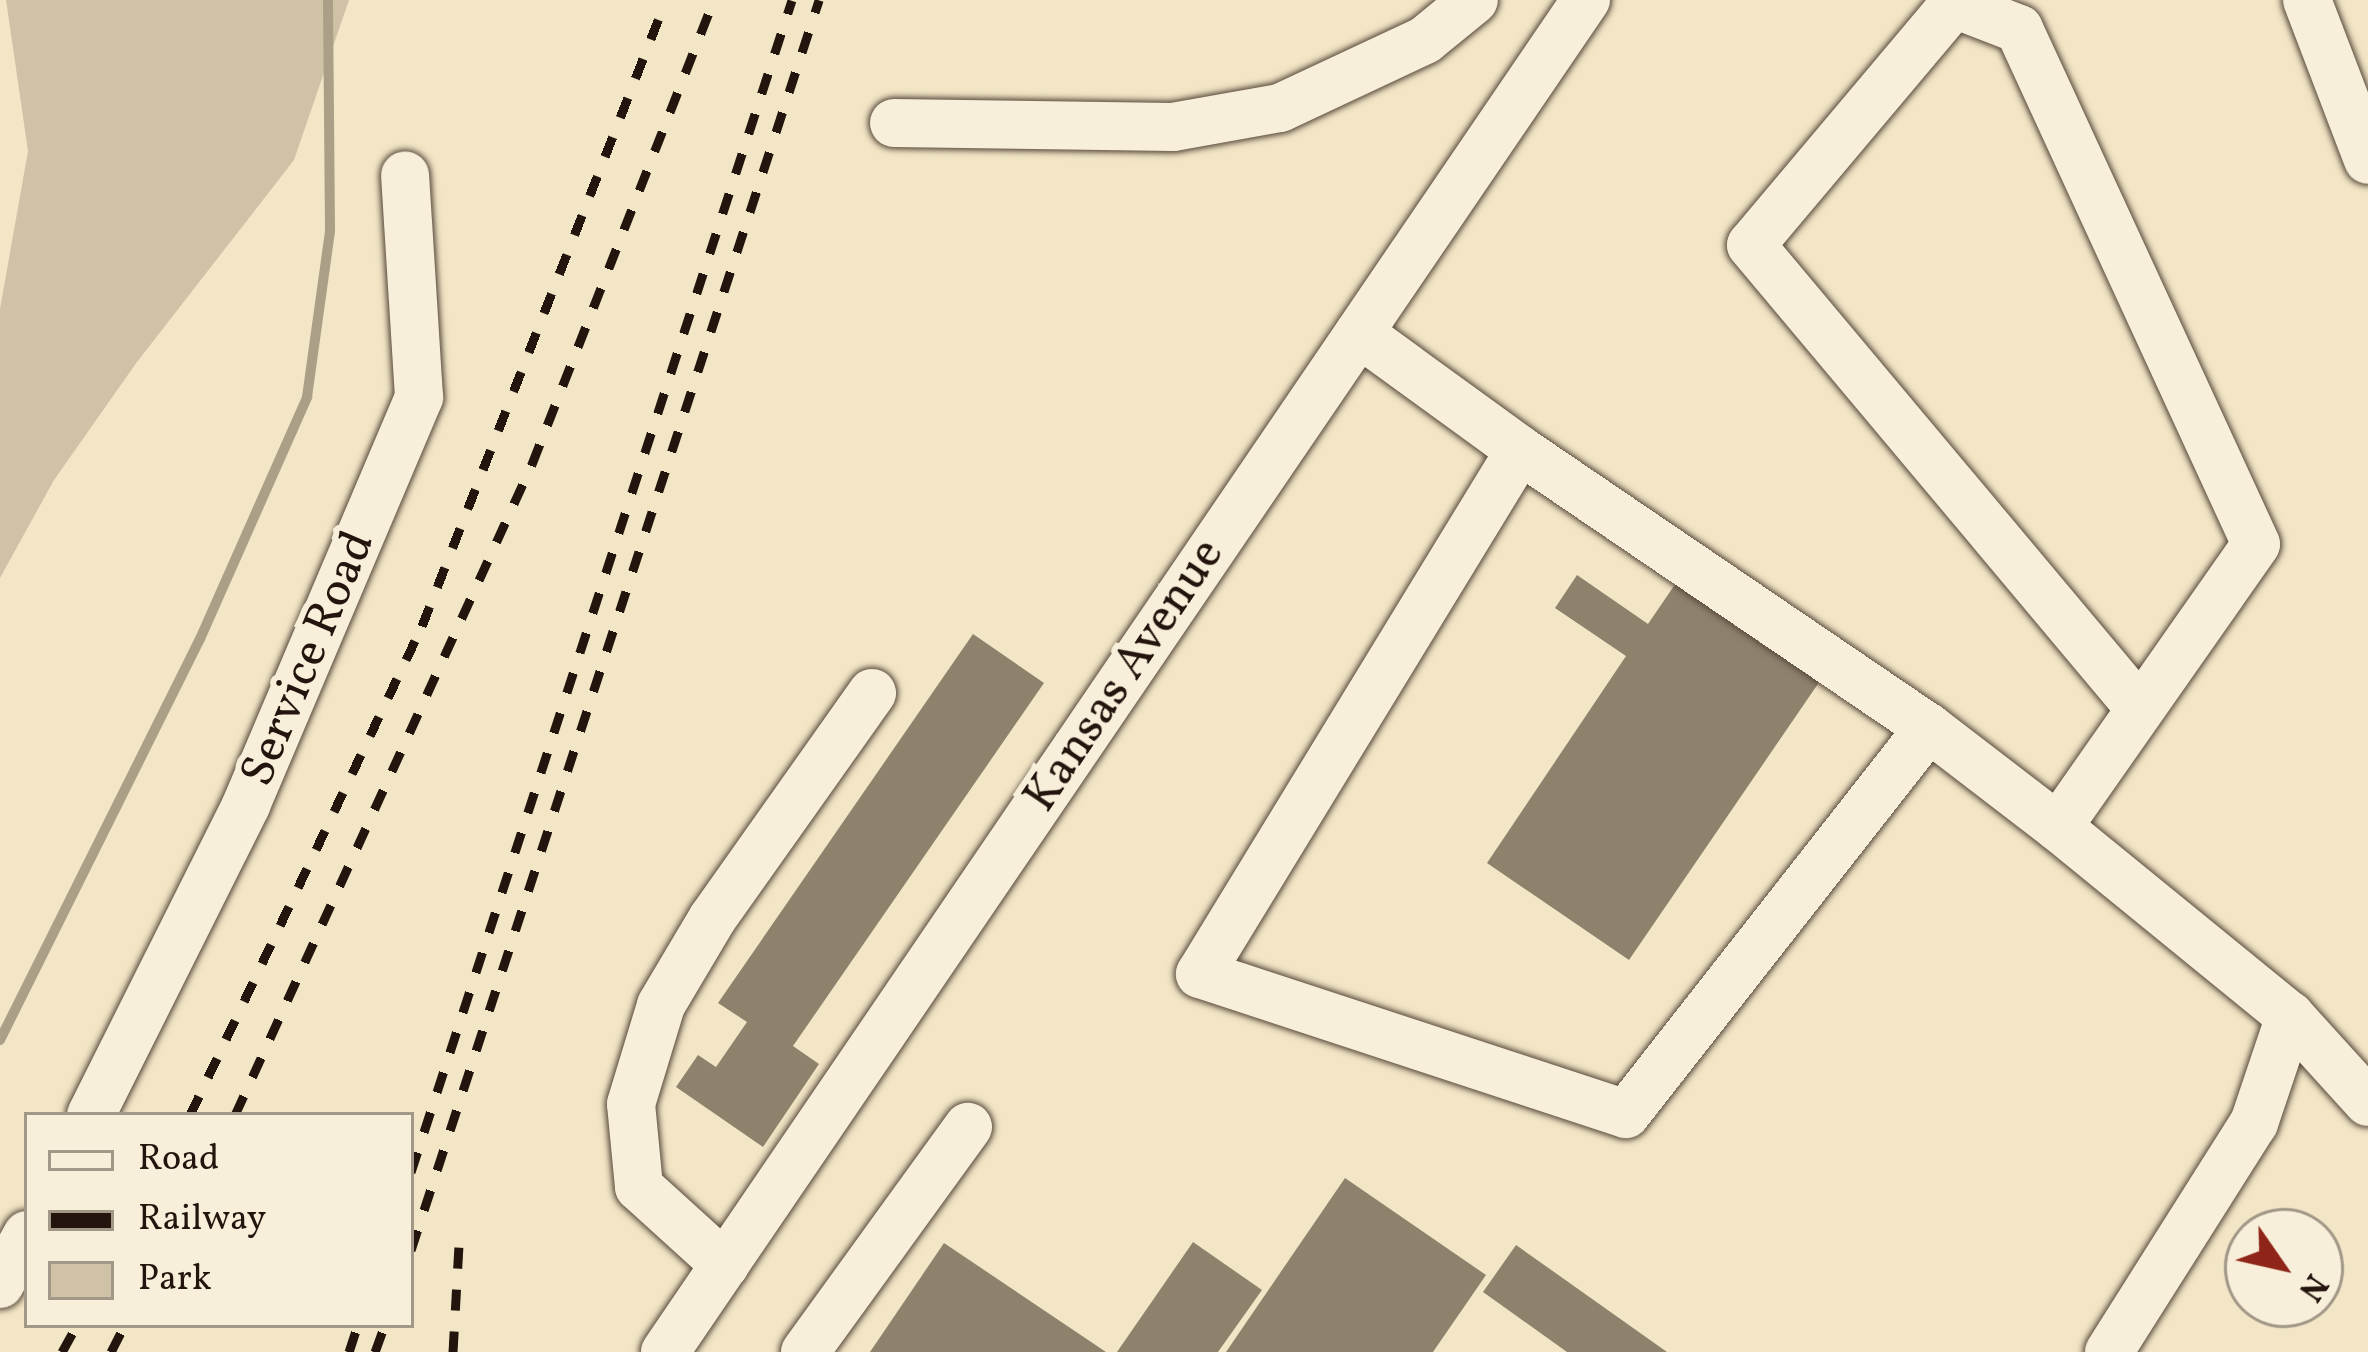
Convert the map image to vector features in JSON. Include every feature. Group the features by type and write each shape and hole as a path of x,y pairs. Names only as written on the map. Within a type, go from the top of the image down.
{"street":[{"path":"894,123 1173,127 1280,108 1425,40 1474,0"},
{"name":"Kansas Avenue","path":"665,1352 1586,0"},
{"path":"2307,0 2368,160"},
{"path":"2058,826 2256,544 2018,29 1954,4 1750,245 2140,709"},
{"name":"Service Road","path":"92,1112 255,784 418,397 405,176"},
{"path":"1359,332 1520,450 1929,728 2058,826 2290,1016 2368,1102"},
{"path":"1520,450 1200,974 1626,1114 1929,728"},
{"path":"725,1265 639,1187 631,1104 661,1005 712,919 872,693"},
{"path":"2109,1352 2254,1123 2290,1016"},
{"path":"805,1352 968,1127"},
{"path":"0,1284 24,1240"}],"green space":[{"path":"6,0 349,0 294,160 137,362 54,480 0,578 0,309 28,151"}],"building":[{"path":"1577,575 1648,624 1678,580 1822,678 1629,960 1487,863 1626,656 1555,608"},
{"path":"973,634 1044,683 793,1046 819,1064 763,1147 676,1087 698,1055 716,1067 747,1022 718,1003"},
{"path":"1345,1178 1486,1275 1433,1352 1226,1352"},
{"path":"1193,1242 1262,1290 1218,1352 1117,1352"},
{"path":"944,1243 1106,1352 870,1352"},
{"path":"1516,1245 1667,1352 1567,1352 1483,1292"}],"waterway":[{"path":"0,1040 200,639 307,397 330,231 328,0"}],"railway":[{"path":"191,1112 422,626 666,0"},
{"path":"236,1112 532,464 714,0"},
{"path":"414,1163 792,0"},
{"path":"414,1241 819,0"},
{"path":"453,1352 459,1246"},
{"path":"62,1352 75,1328"},
{"path":"111,1352 123,1328"},
{"path":"349,1352 357,1328"},
{"path":"375,1352 384,1328"}]}
